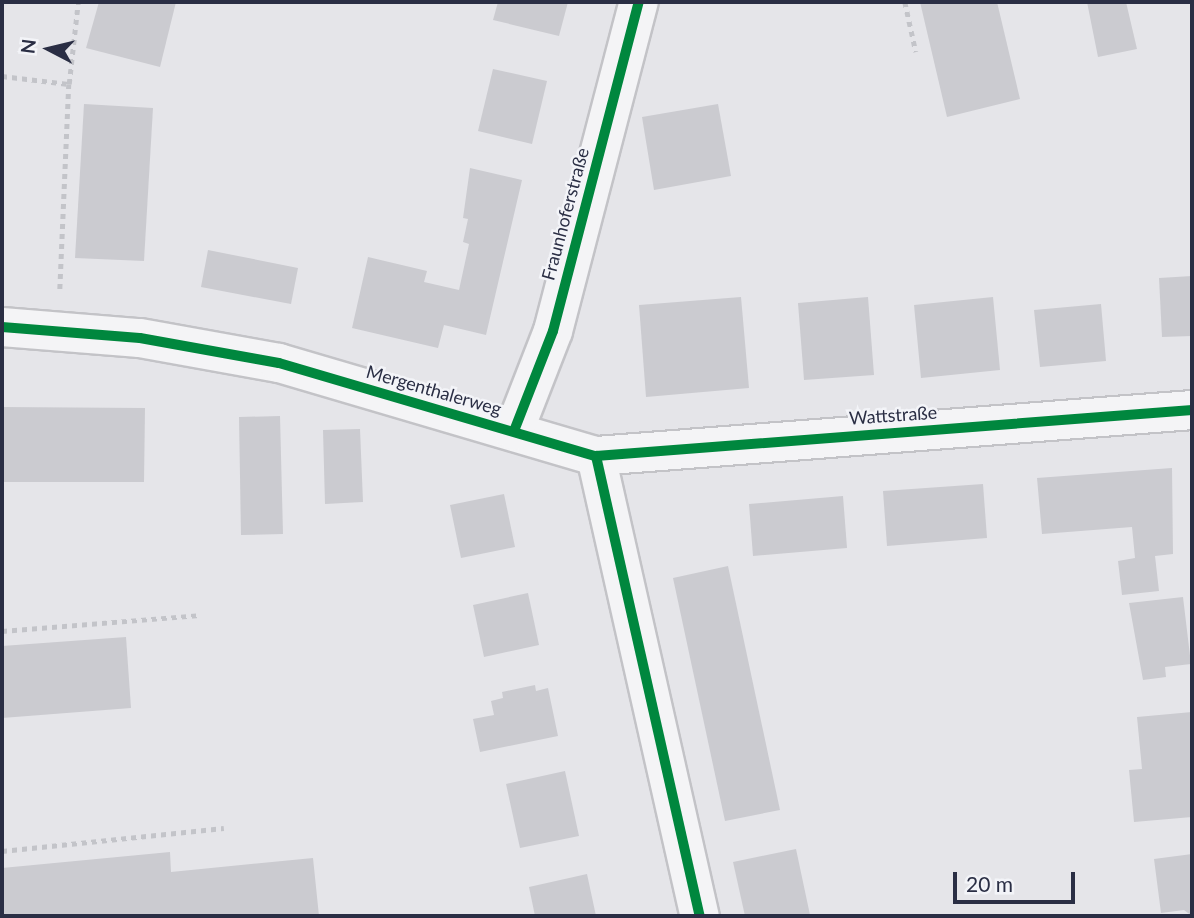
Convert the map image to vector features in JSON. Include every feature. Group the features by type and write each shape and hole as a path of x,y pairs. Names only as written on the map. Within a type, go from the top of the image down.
{"street":[{"name":"Fraunhoferstraße","path":"514,431 552,331 639,2"},
{"name":"Mergenthalerweg","path":"2,327 140,338 279,363 596,456"},
{"name":"Wattstraße","path":"596,456 1192,410"},
{"path":"596,456 699,916"}],"path":[{"path":"58,331 69,84 78,2"},
{"path":"905,2 916,52"},
{"path":"2,76 69,84"},
{"path":"2,631 199,615"},
{"path":"2,851 224,828"}],"building":[{"path":"99,2 176,2 160,67 86,48"},
{"path":"498,2 568,2 559,36 493,20"},
{"path":"920,2 997,2 1020,99 947,117"},
{"path":"1087,2 1126,2 1137,49 1098,57"},
{"path":"493,69 547,81 532,144 478,131"},
{"path":"84,104 153,108 144,261 75,258"},
{"path":"718,104 731,176 654,190 642,117"},
{"path":"470,168 522,180 486,335 444,325 438,348 352,328 368,257 427,271 424,282 459,290 469,244 463,242 468,219 463,218"},
{"path":"208,250 298,268 291,304 201,287"},
{"path":"1192,276 1192,336 1162,337 1159,278"},
{"path":"741,297 749,388 646,397 639,305"},
{"path":"868,297 874,375 804,380 798,303"},
{"path":"993,297 1000,370 921,378 914,305"},
{"path":"1101,304 1106,361 1040,367 1034,310"},
{"path":"2,407 145,408 144,482 2,482"},
{"path":"280,416 283,534 241,535 239,417"},
{"path":"360,429 363,502 325,504 323,430"},
{"path":"1172,468 1173,554 1155,556 1159,591 1122,595 1118,561 1135,558 1132,527 1042,534 1037,478"},
{"path":"983,484 987,538 887,546 883,491"},
{"path":"504,494 515,547 461,558 450,505"},
{"path":"843,496 847,548 753,556 749,504"},
{"path":"728,566 780,810 725,821 673,578"},
{"path":"528,593 539,645 484,657 473,605"},
{"path":"1183,597 1191,664 1165,667 1166,677 1143,680 1129,603"},
{"path":"126,637 131,708 2,718 2,646"},
{"path":"535,685 536,691 548,688 558,736 480,752 473,719 494,715 491,701 503,698 502,692"},
{"path":"1192,712 1192,817 1134,822 1129,770 1142,769 1137,717"},
{"path":"565,771 579,836 520,848 506,784"},
{"path":"796,849 810,915 745,916 733,862"},
{"path":"170,852 171,872 313,858 319,916 2,916 2,868"},
{"path":"1192,854 1192,916 1184,910 1161,913 1154,859"},
{"path":"587,874 596,916 535,916 529,887"}],"cycle path":[{"path":"514,431 553,331 639,2"},
{"path":"2,327 140,338 279,363 596,456 700,916"},
{"path":"596,456 1192,410"}]}
